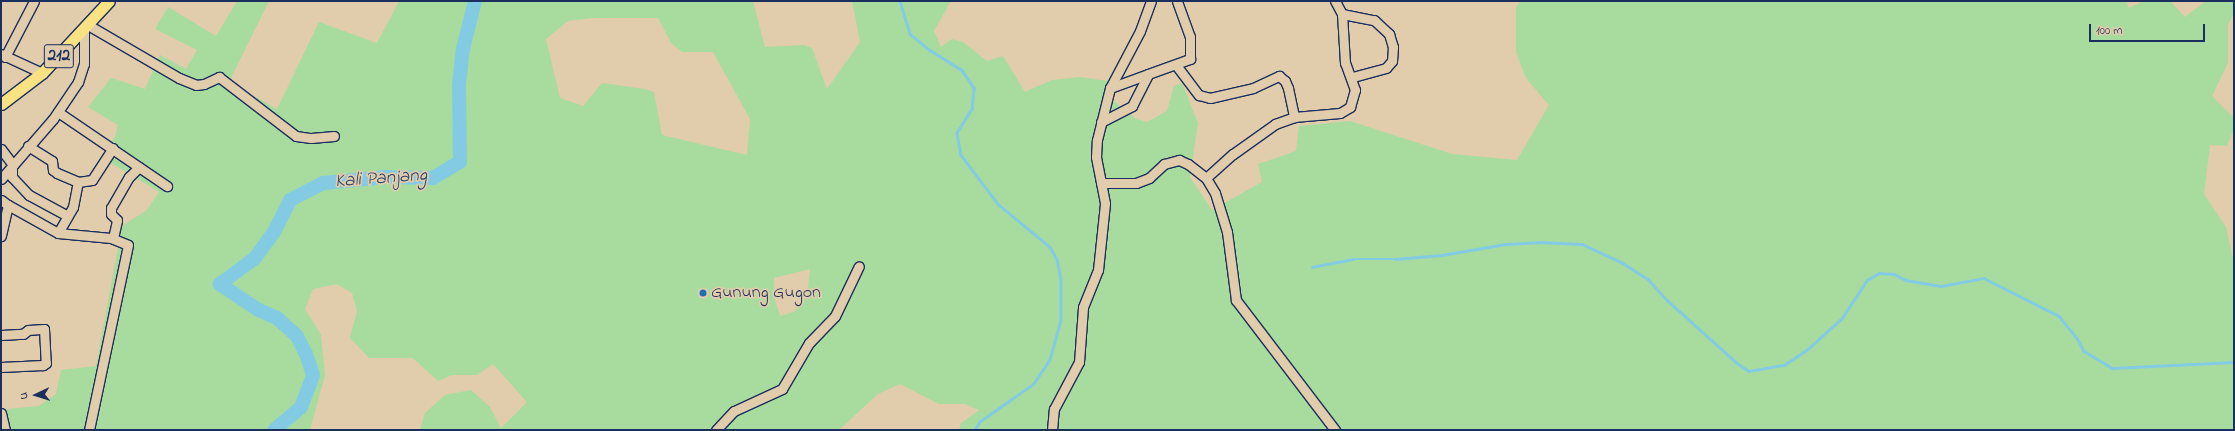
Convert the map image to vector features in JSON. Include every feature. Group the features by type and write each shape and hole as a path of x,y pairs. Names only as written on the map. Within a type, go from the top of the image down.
{"main road":[{"name":"212","path":"1,104 42,73 109,1"}],"street":[{"path":"34,1 3,56 42,73"},
{"path":"1052,430 1054,409 1079,362 1083,307 1098,270 1104,215 1101,183 1096,157 1101,122 1110,88 1140,31 1151,1"},
{"path":"1110,88 1189,60 1189,35 1177,1"},
{"path":"1206,178 1270,126 1294,118 1340,113 1349,108 1355,95 1352,77 1345,63 1342,14 1335,1"},
{"path":"1342,14 1374,20 1389,34 1393,47 1393,54 1389,66 1352,77"},
{"path":"1,179 58,112 78,82 84,64 86,27 179,78 196,85 204,84 219,76 296,136 311,138 334,136"},
{"path":"1176,65 1199,95 1210,98 1253,88 1279,76 1288,88 1294,118"},
{"path":"1101,122 1132,106 1148,74"},
{"path":"58,112 167,186"},
{"path":"28,146 52,161 53,170 57,173 78,182 92,180 113,148"},
{"path":"1,149 12,165 12,177 28,195 66,215"},
{"path":"1101,183 1136,183 1149,178 1164,164 1179,160 1188,164 1206,178 1215,193 1227,232 1234,295 1238,305 1335,430"},
{"path":"113,238 117,220 112,214 111,208 129,177 139,167"},
{"path":"58,233 66,215 73,207 78,182"},
{"path":"1,236 4,203 58,233 113,238 123,241 129,248 89,430"},
{"path":"716,430 734,411 782,390 809,343 835,316 859,266"},
{"path":"1,335 23,334 28,330 44,329 46,363 43,366 1,367"},
{"path":"1,414 5,430"}],"green space":[{"path":"237,1 269,1 229,82 277,109 319,22 377,43 399,1 753,1 765,47 804,45 812,48 827,89 860,42 852,1 951,1 934,31 941,47 952,39 963,42 987,61 1003,56 1025,92 1052,80 1080,77 1108,81 1114,101 1136,119 1147,122 1167,111 1174,86 1182,83 1198,123 1190,177 1212,210 1262,182 1258,164 1296,151 1299,126 1350,121 1452,154 1517,160 1549,105 1526,78 1516,52 1516,7 1521,1 2126,1 2129,8 2144,1 2170,1 2185,17 2206,1 2234,1 2234,12 2228,25 2228,63 2212,96 2234,118 2234,128 2227,146 2210,145 2204,194 2226,227 2234,263 2234,430 959,430 961,423 979,410 965,404 939,404 900,384 878,394 839,430 420,430 425,413 445,395 471,390 490,407 501,428 527,402 493,364 477,375 452,375 438,381 413,358 369,358 350,338 357,311 352,293 337,284 313,289 305,309 321,335 325,375 310,430 10,430 7,409 39,406 56,394 61,370 96,366 122,226 147,210 159,192 101,157 115,137 118,125 88,107 111,78 145,89 160,55 186,69 197,50 155,29 168,7 216,36","holes":["593,18 658,18 671,43 682,52 713,52 750,119 747,155 662,135 654,92 645,89 602,83 583,106 560,98 546,39 568,21","810,269 807,296 794,312 780,316 774,297 774,278"]}],"waterway":[{"name":"Kali Panjang","path":"274,430 301,407 313,375 306,354 297,336 277,318 257,309 220,284 255,258 274,232 290,200 324,183 386,177 433,178 460,162 459,85 463,49 475,1"},
{"path":"900,1 910,34 930,50 962,70 974,88 972,109 957,133 961,155 998,204 1050,247 1057,259 1061,280 1061,320 1050,360 1034,384 980,422 975,430"},
{"path":"1312,267 1353,259 1395,259 1442,255 1505,244 1539,242 1582,244 1623,263 1648,279 1667,300 1737,363 1749,371 1784,365 1809,348 1842,318 1867,280 1879,273 1894,274 1906,280 1941,286 1984,278 2059,316 2077,338 2084,351 2112,368 2234,362"}],"place":[{"name":"Gunung Gugon","path":"703,293"}]}
